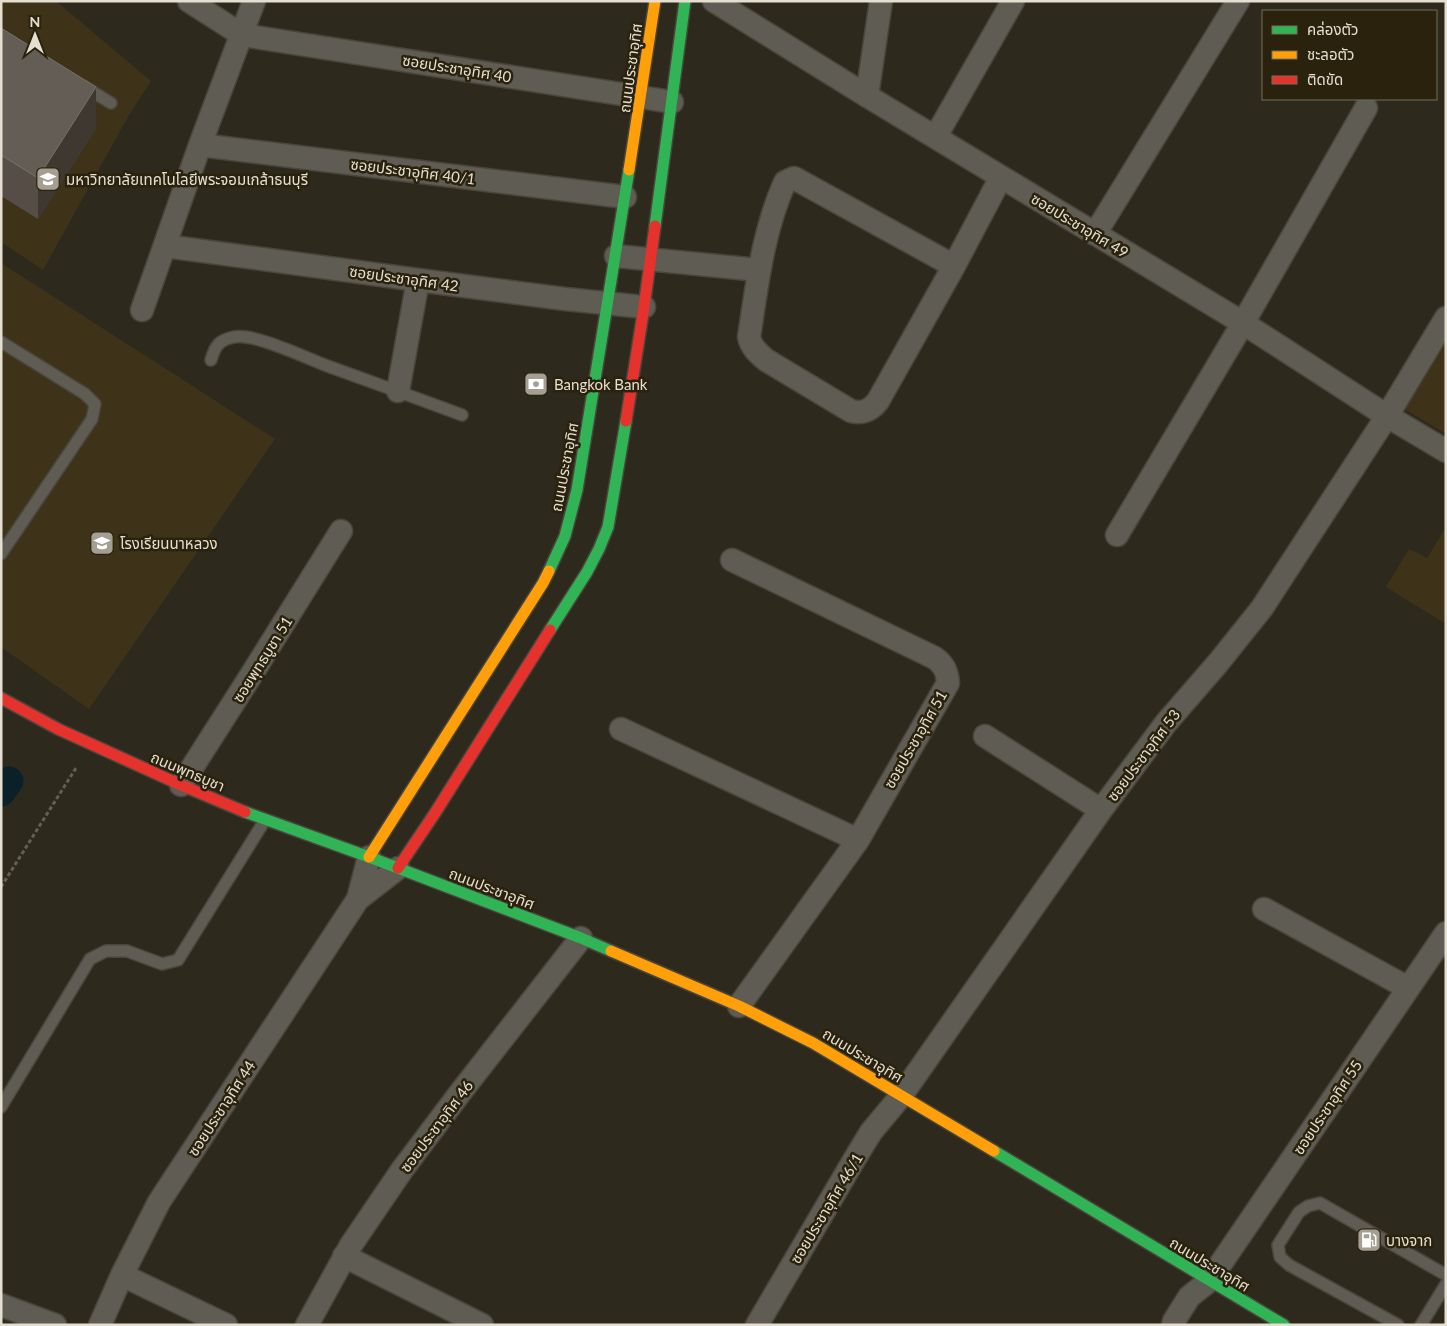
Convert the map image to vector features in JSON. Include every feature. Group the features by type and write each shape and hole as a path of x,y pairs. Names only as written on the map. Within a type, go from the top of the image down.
{"main road":[{"name":"ถนนประชาอุทิศ","path":"655,1 578,490 565,536 543,583 370,857 581,938 739,1006 814,1043 1284,1325"},
{"path":"398,868 435,813 587,572 608,526 644,307 685,1"},
{"name":"ถนนพุทธบูชา","path":"1,698 58,729 181,785 265,820 370,857"}],"street":[{"path":"189,1 242,35"},
{"path":"142,310 200,145 254,1"},
{"name":"ซอยประชาอุทิศ 49","path":"714,1 867,96 1243,323 1387,416 1446,451"},
{"path":"867,96 881,1"},
{"path":"936,136 1013,1"},
{"path":"1095,234 1238,1"},
{"name":"ซอยประชาอุทิศ 40","path":"242,35 672,102"},
{"path":"1117,535 1243,323 1366,108"},
{"name":"ซอยประชาอุทิศ 40/1","path":"200,145 625,197"},
{"path":"954,266 794,178 785,182 778,198 759,270 749,337 750,343 766,360 851,411 863,412 872,408 878,401 954,266 1001,177"},
{"name":"ซอยประชาอุทิศ 42","path":"165,246 418,280 644,307"},
{"path":"616,256 759,270"},
{"path":"398,391 418,280"},
{"name":"ซอยประชาอุทิศ 53","path":"902,1096 1101,810 1166,723 1262,608 1387,416 1446,318"},
{"name":"ซอยพุทธบูชา 51","path":"181,785 341,531"},
{"name":"ซอยประชาอุทิศ 51","path":"732,560 935,658 943,664 947,672 948,682 858,840 739,1006"},
{"path":"621,729 858,840"},
{"path":"984,736 1101,810"},
{"name":"ซอยประชาอุทิศ 44","path":"100,1325 122,1275 159,1202 358,899 370,857"},
{"name":"ซอยประชาอุทิศ 44","path":"358,899 398,868"},
{"path":"1264,909 1408,988"},
{"name":"ซอยประชาอุทิศ 55","path":"1173,1325 1189,1297 1209,1281 1446,932"},
{"name":"ซอยประชาอุทิศ 46","path":"307,1325 350,1244 425,1139 581,938"},
{"name":"ซอยประชาอุทิศ 46/1","path":"757,1325 871,1132 902,1096"},
{"path":"344,1256 482,1325"},
{"path":"122,1275 226,1325"},
{"path":"1,1305 55,1325"}],"lane":[{"path":"77,82 111,103"},
{"path":"211,360 214,349 219,343 233,337 243,336 278,346 462,415"},
{"path":"1,342 85,394 95,404 92,420 1,554"},
{"path":"1,1107 90,959 106,951 127,951 162,964 178,960 265,820"},
{"path":"1398,1325 1289,1265 1280,1257 1278,1244 1299,1212 1308,1206 1320,1204 1446,1275"},
{"path":"1421,1325 1446,1284"}],"path":[{"path":"1,887 91,744"}],"shaded area":[{"name":"มหาวิทยาลัยเทคโนโลยีพระจอมเกล้าธนบุรี","path":"1,1 56,1 151,81 129,115 43,270 1,242"},
{"name":"โรงเรียนนาหลวง","path":"1,263 275,439 89,709 1,647"},
{"path":"1446,333 1446,434 1401,407"},
{"path":"1446,527 1446,624 1386,587 1409,549 1427,558"}],"building":[{"path":"1,28 96,87 38,178 1,155"}],"waterway":[{"path":"1,792 9,781"}],"traffic: fast":[{"path":"655,226 685,1"},
{"path":"549,571 565,536 577,490 629,170"},
{"path":"550,630 587,572 608,527 626,421"},
{"path":"245,812 369,857 611,951"},
{"path":"994,1151 1284,1325"}],"traffic: slow":[{"path":"629,170 655,1"},
{"path":"369,857 549,571"},
{"path":"611,951 739,1006 813,1043 994,1151"}],"traffic: jam":[{"path":"626,421 655,226"},
{"path":"398,868 435,813 550,630"},
{"path":"1,698 58,729 245,812"}],"place":[{"name":"มหาวิทยาลัยเทคโนโลยีพระจอมเกล้าธนบุรี","path":"48,179"},
{"name":"Bangkok Bank","path":"536,384"},
{"name":"โรงเรียนนาหลวง","path":"102,543"},
{"name":"บางจาก","path":"1369,1240"}]}
